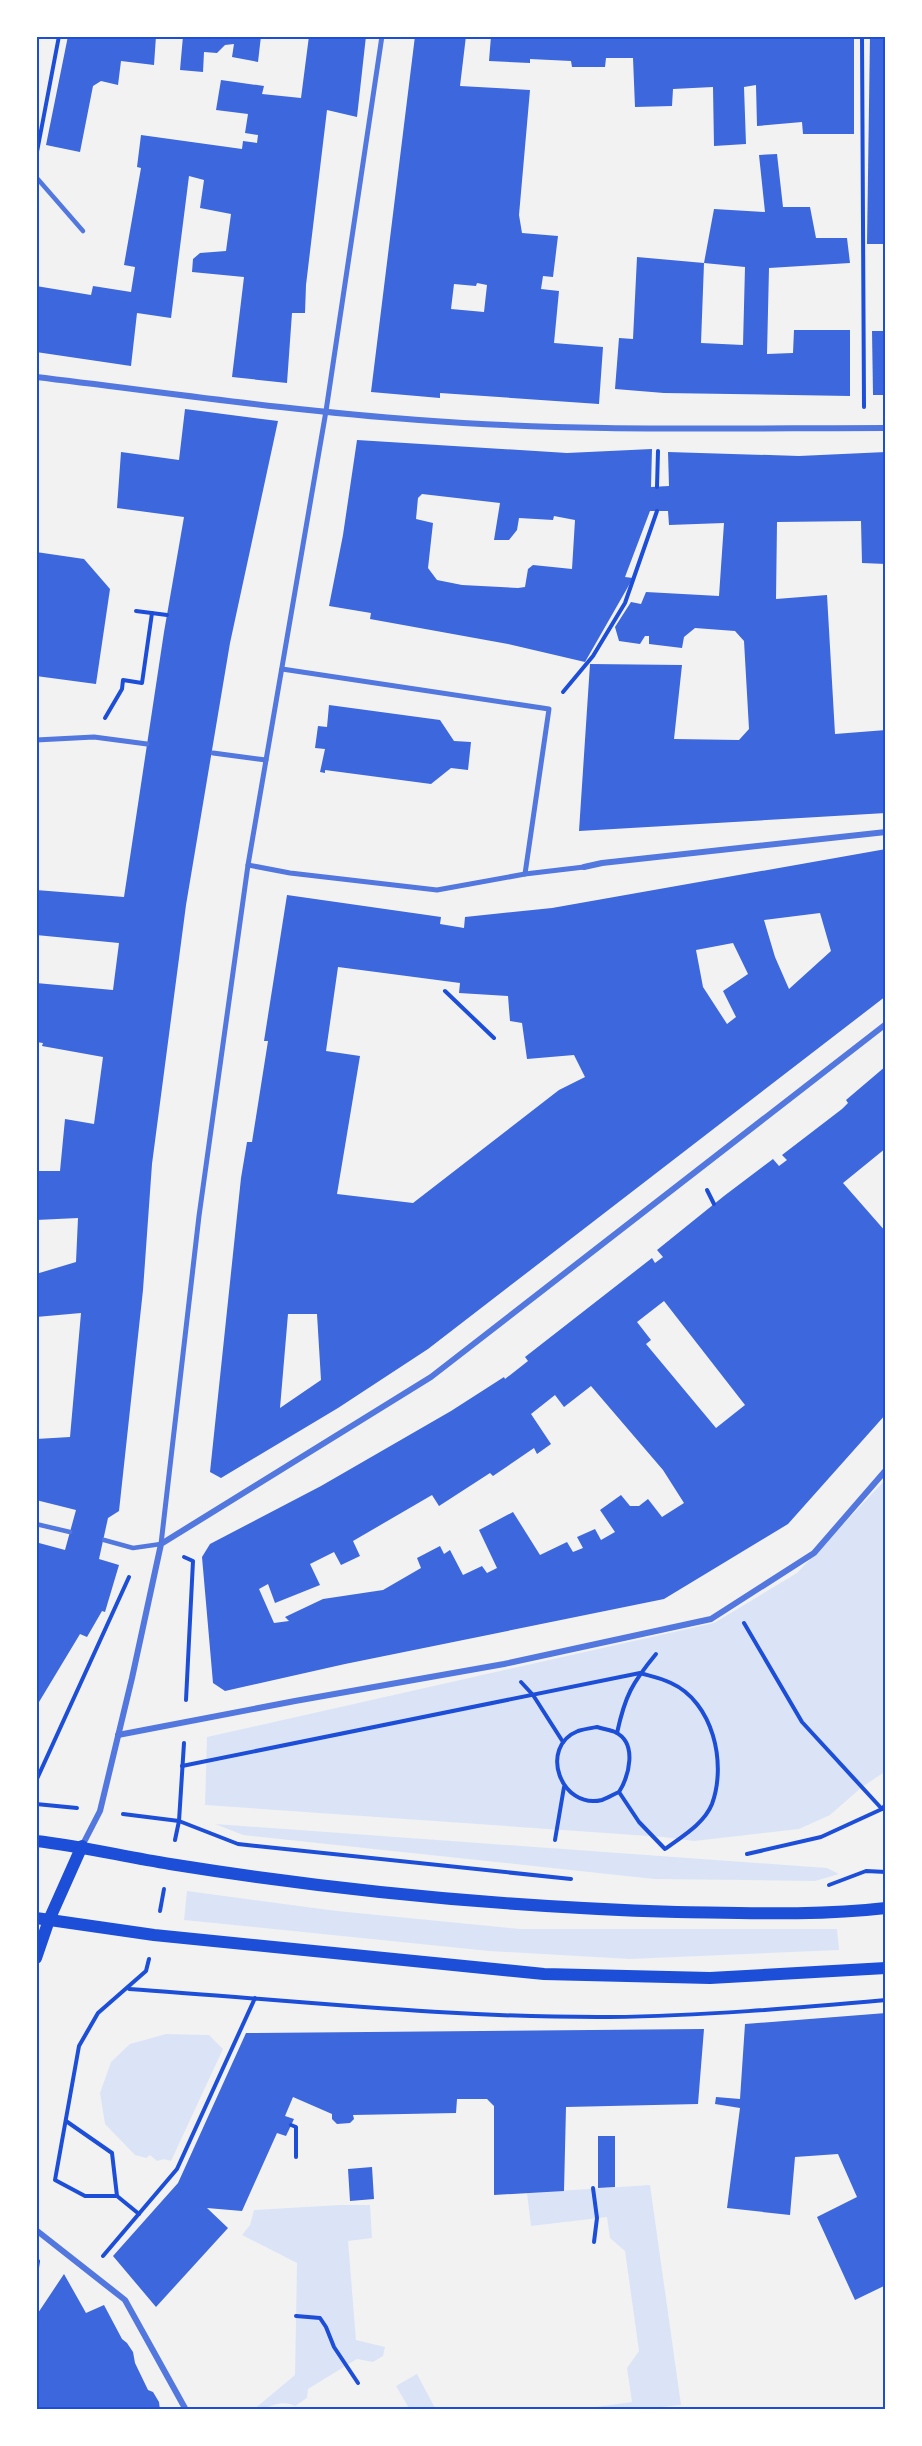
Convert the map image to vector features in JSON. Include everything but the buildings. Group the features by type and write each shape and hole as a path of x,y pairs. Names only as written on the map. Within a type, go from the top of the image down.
{"main road":[{"path":"36,1840 82,1846 170,1864 360,1889 553,1908 767,1914 886,1908"},
{"path":"36,1958 49,1920 82,1846"},
{"path":"36,1918 154,1935 544,1974 710,1978 886,1968"}],"street":[{"path":"82,1846 100,1811 161,1544 199,1216 248,865 326,411 382,36"},
{"path":"36,377 420,420 658,429 886,428"},
{"path":"282,669 549,709 525,874"},
{"path":"36,740 94,736 147,744"},
{"path":"213,753 266,760"},
{"path":"248,865 290,873 437,890 525,874 584,867 602,862 886,832"},
{"path":"161,1544 431,1377 886,1024"},
{"path":"118,1735 504,1664 711,1619 814,1553 886,1470"},
{"path":"36,2230 125,2300 186,2410"}],"lane":[{"path":"36,177 83,231"},
{"path":"36,1524 70,1532"},
{"path":"104,1540 133,1548 161,1544"}],"path":[{"path":"36,158 59,36"},
{"path":"862,36 864,428"},
{"path":"657,487 658,429"},
{"path":"549,709 593,656 625,603 657,511"},
{"path":"136,611 167,615"},
{"path":"94,736 122,689 123,680 142,683 152,613"},
{"path":"445,991 494,1038"},
{"path":"36,1781 132,1569 161,1544 193,1561 179,1821"},
{"path":"734,1605 802,1722 884,1809"},
{"path":"617,1733 624,1702 640,1673 678,1627"},
{"path":"504,1664 533,1695 563,1742"},
{"path":"182,1766 640,1673 672,1683 699,1705 711,1729 717,1757 716,1780 711,1806 698,1824 665,1849 639,1822 619,1792"},
{"path":"555,1840 564,1787 558,1774 557,1758 563,1742 578,1731 597,1727 617,1733 629,1753 630,1770 619,1792 601,1800 586,1800 564,1787"},
{"path":"36,1804 179,1821 238,1844 576,1880"},
{"path":"747,1854 821,1837 884,1809 886,1804"},
{"path":"823,1887 866,1871 886,1872"},
{"path":"139,2214 117,2196 85,2196 56,2180 79,2046 98,2013 128,1989 469,2013 609,2017 715,2013 886,2000"},
{"path":"91,2271 177,2169 255,1998"},
{"path":"66,2121 112,2153 117,2196"},
{"path":"291,2125 296,2127 296,2157"},
{"path":"593,2188 597,2218 594,2242"},
{"path":"296,2316 320,2318 334,2347 358,2383"}],"shaded area":[{"path":"886,1479 886,1771 862,1787 830,1815 799,1829 694,1841 205,1805 207,1737 714,1623 797,1573"},
{"path":"215,1824 827,1868 839,1874 815,1881 654,1879 243,1835"},
{"path":"187,1891 337,1911 520,1929 837,1929 839,1950 630,1959 489,1951 184,1920"},
{"path":"166,2034 209,2035 223,2049 171,2161 164,2159 157,2161 150,2155 146,2158 135,2155 105,2124 100,2093 111,2062 130,2044"},
{"path":"650,2185 681,2405 634,2410 574,2410 632,2402 627,2368 639,2351 625,2251 610,2238 607,2217 531,2226 527,2193"},
{"path":"370,2205 372,2238 348,2241 356,2340 385,2347 383,2356 373,2362 357,2359 308,2389 307,2398 295,2406 284,2403 253,2410 295,2375 297,2263 242,2235 250,2225 254,2210"},
{"path":"417,2374 436,2410 410,2410 396,2386"}]}
